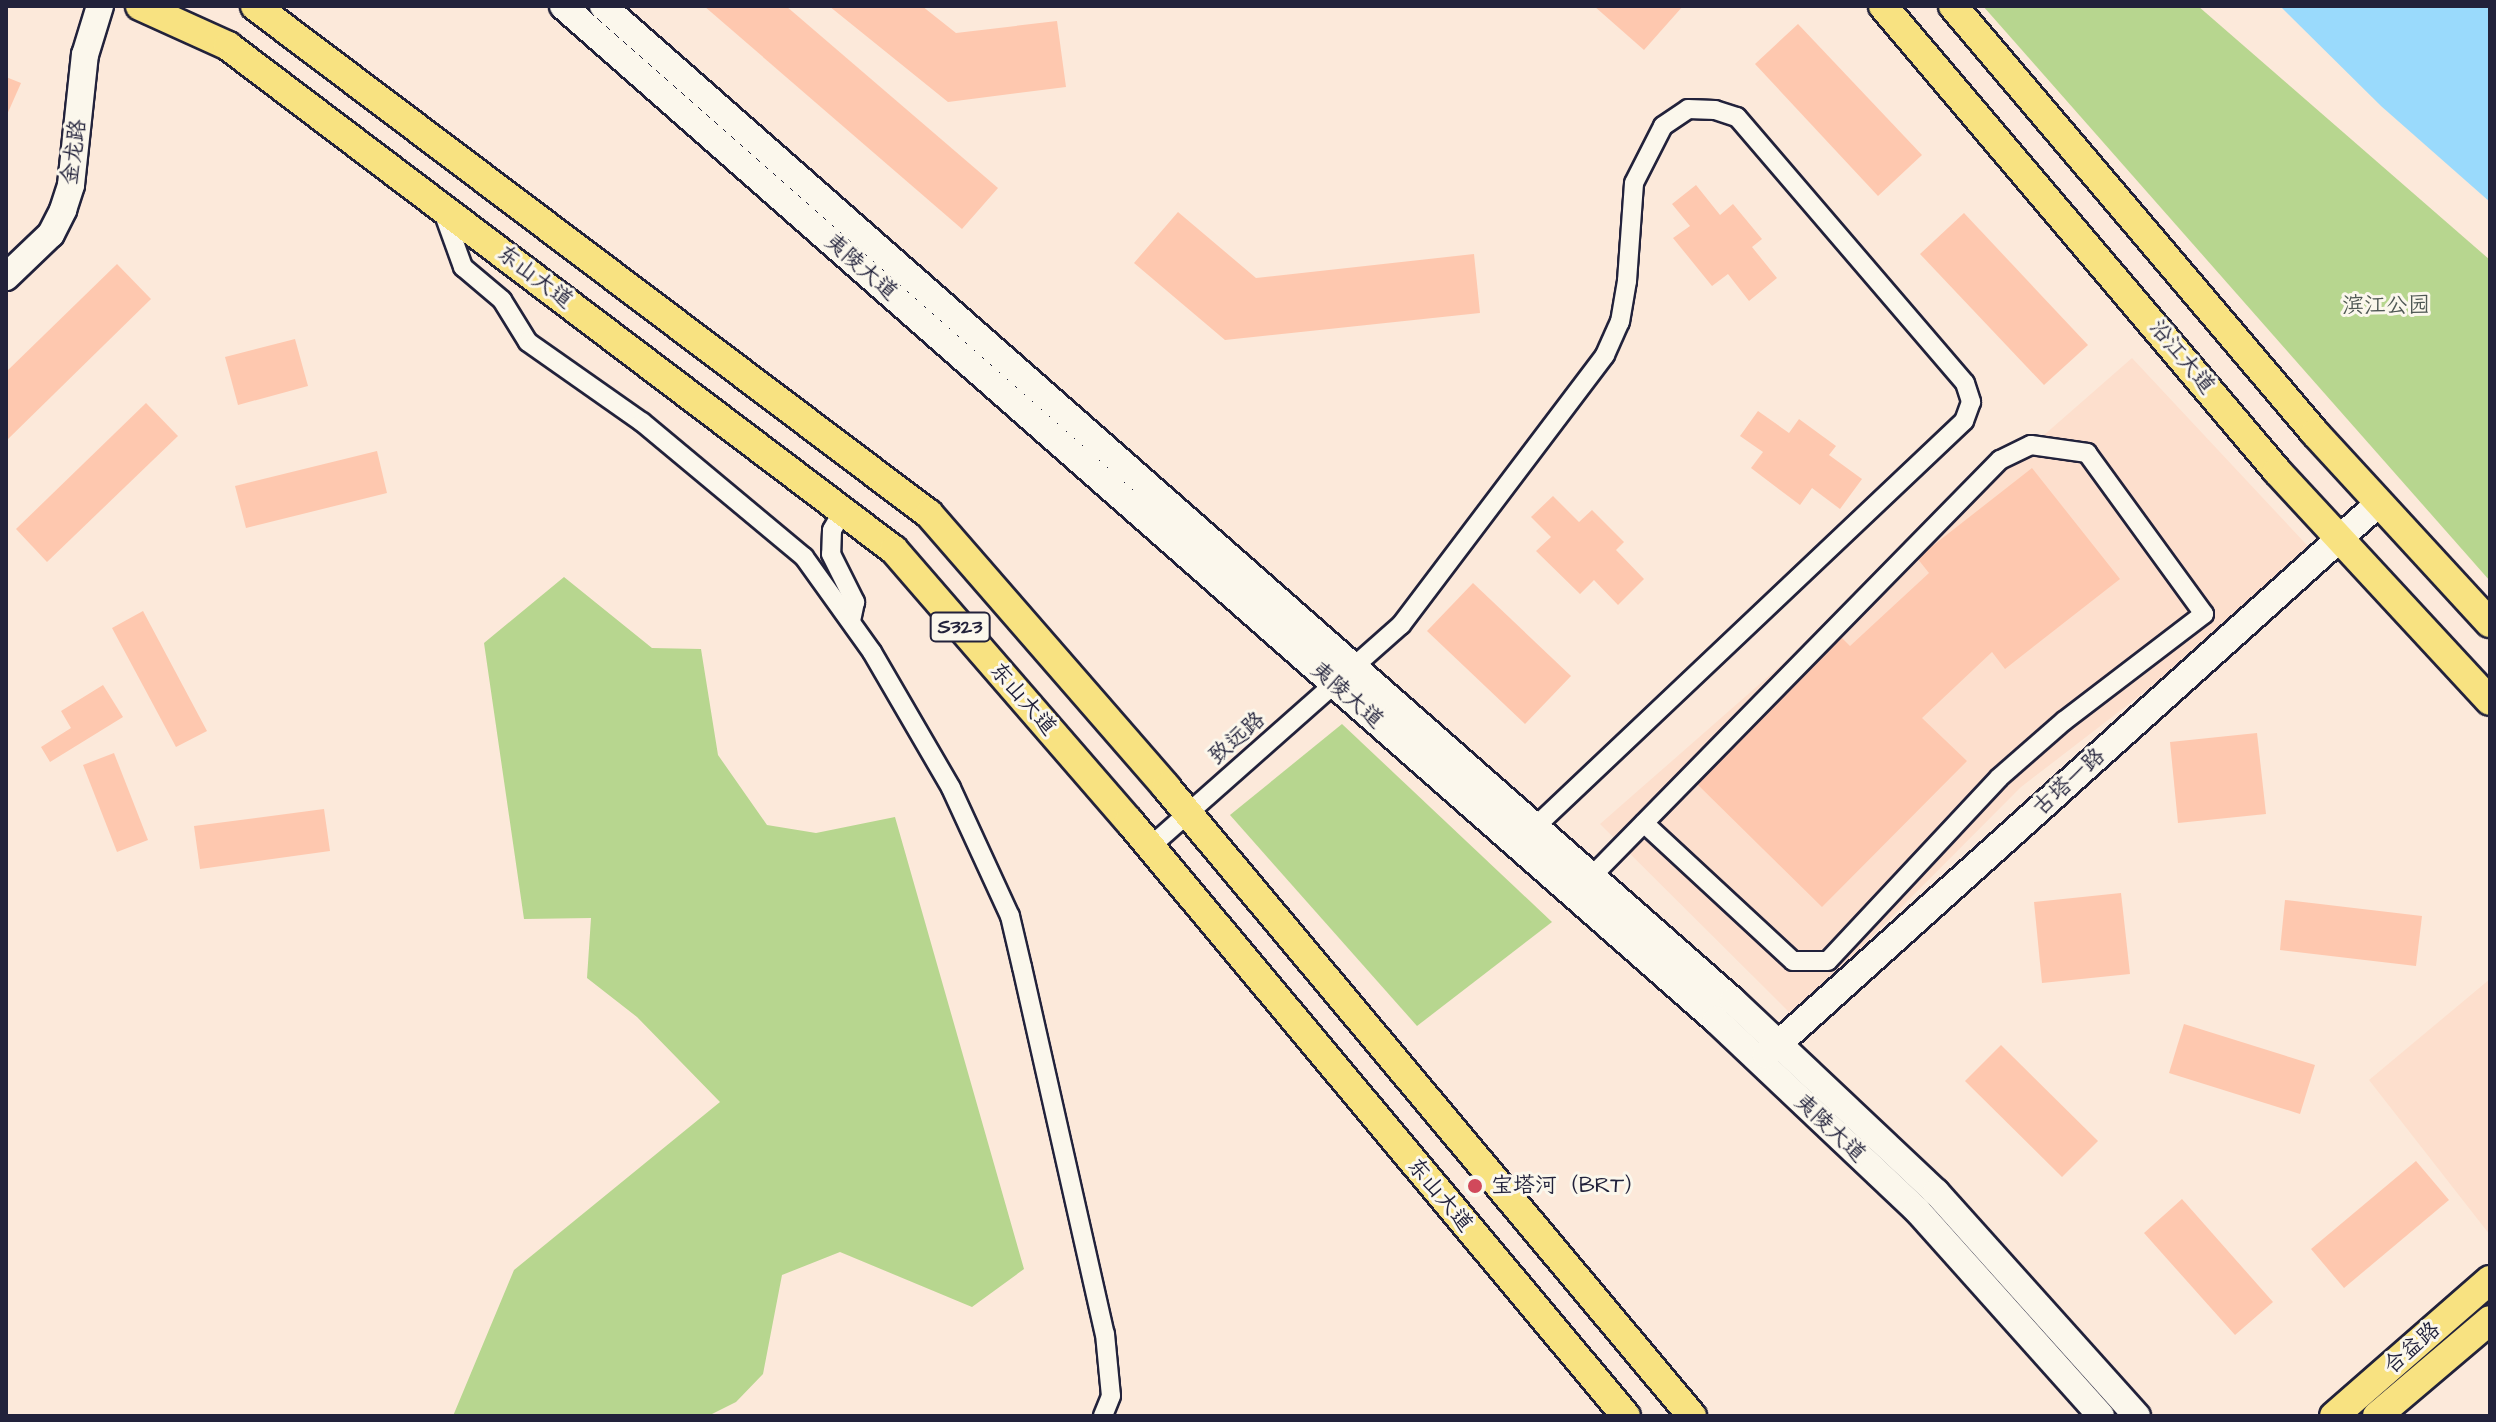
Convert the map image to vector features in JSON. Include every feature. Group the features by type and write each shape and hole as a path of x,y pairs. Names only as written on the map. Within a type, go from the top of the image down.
{"main road":[{"name":"金龙路","path":"6,277 51,234 63,210 71,185 85,55 100,6"},
{"name":"东山大道","path":"140,6 228,46 894,550 1151,846 1626,1416"},
{"path":"255,6 929,514 1188,814 1692,1416"},
{"name":"夷陵大道","path":"563,6 1759,1061 1917,1210 2101,1416"},
{"name":"夷陵大道","path":"603,6 1353,664 1779,1043 1936,1192 2137,1416"},
{"name":"沿江大道","path":"1883,6 2340,538 2490,701"},
{"path":"1953,6 2379,503 2490,623"},
{"name":"古塔一路","path":"1759,1061 2379,503"},
{"name":"合益路","path":"2334,1416 2490,1280"},
{"name":"合益路","path":"2377,1416 2490,1320"}],"street":[{"name":"致远路","path":"1151,846 1335,685 1353,664 1401,625 1605,355 1620,322 1627,281 1634,183 1663,126 1688,109 1737,117 1965,383 1971,402 1964,421 1536,826"},
{"path":"441,205 463,267 502,300 528,342 642,422 804,557 851,621 951,788 1010,916 1105,1334 1111,1396 1103,1416"},
{"path":"1592,876 2000,460 2031,445 2058,445 2087,453 2204,614 2064,721 1999,778 1828,961 1793,961 1644,823"},
{"path":"843,511 832,530 831,554 855,602 851,621"}],"shaded area":[{"path":"2132,358 2319,558 2021,787 1793,1016 1600,824"},
{"path":"2490,979 2490,1235 2369,1080"}],"green space":[{"name":"滨江公园","path":"1983,6 2198,6 2490,260 2490,581"},
{"path":"564,577 652,648 701,649 718,755 767,825 816,833 895,817 1024,1269 972,1307 840,1252 782,1275 763,1374 736,1402 708,1416 453,1416 514,1270 720,1102 637,1017 587,978 591,918 524,919 484,643"},
{"path":"1342,724 1552,922 1417,1026 1230,815"}],"water":[{"path":"2280,6 2490,6 2490,202 2381,106"}],"building":[{"path":"704,6 786,6 998,188 962,229"},
{"path":"829,6 922,6 956,33 1057,21 1066,87 948,102"},
{"path":"1594,6 1683,6 1644,50"},
{"path":"1798,24 1922,155 1878,196 1755,64"},
{"path":"6,77 21,83 6,117"},
{"path":"1696,185 1720,215 1733,204 1762,239 1752,247 1777,278 1749,301 1728,274 1712,286 1673,238 1690,226 1672,204"},
{"path":"1178,212 1256,278 1474,254 1480,313 1225,340 1134,263"},
{"path":"1964,213 2088,345 2044,385 1920,254"},
{"path":"117,264 151,299 6,441 6,372"},
{"path":"295,339 308,386 238,405 225,357"},
{"path":"146,403 178,436 47,562 16,529"},
{"path":"1758,411 1789,433 1799,419 1836,446 1829,455 1862,479 1840,509 1812,488 1800,505 1751,468 1763,452 1740,436"},
{"path":"377,451 387,493 246,528 235,486"},
{"path":"2032,468 2120,579 2005,669 1992,652 1922,718 1967,761 1822,907 1695,782 1840,636 1850,646 1929,573 1917,558"},
{"path":"1553,496 1579,522 1592,510 1624,542 1616,550 1644,579 1618,605 1594,580 1580,594 1536,551 1551,537 1531,517"},
{"path":"1473,583 1571,676 1525,724 1427,631"},
{"path":"143,611 207,731 176,747 112,628"},
{"path":"103,685 123,717 50,762 41,747 71,728 61,711"},
{"path":"2257,733 2266,814 2178,823 2170,742"},
{"path":"114,753 148,840 117,852 83,765"},
{"path":"324,809 330,851 200,869 194,826"},
{"path":"2121,893 2130,974 2042,983 2034,902"},
{"path":"2285,900 2422,916 2416,966 2280,950"},
{"path":"2184,1024 2315,1065 2300,1114 2169,1073"},
{"path":"2001,1045 2098,1141 2062,1177 1965,1081"},
{"path":"2416,1161 2449,1200 2344,1288 2311,1249"},
{"path":"2182,1199 2273,1302 2235,1335 2144,1233"}],"place":[{"name":"宝塔河（BRT）","path":"1475,1186"}]}
